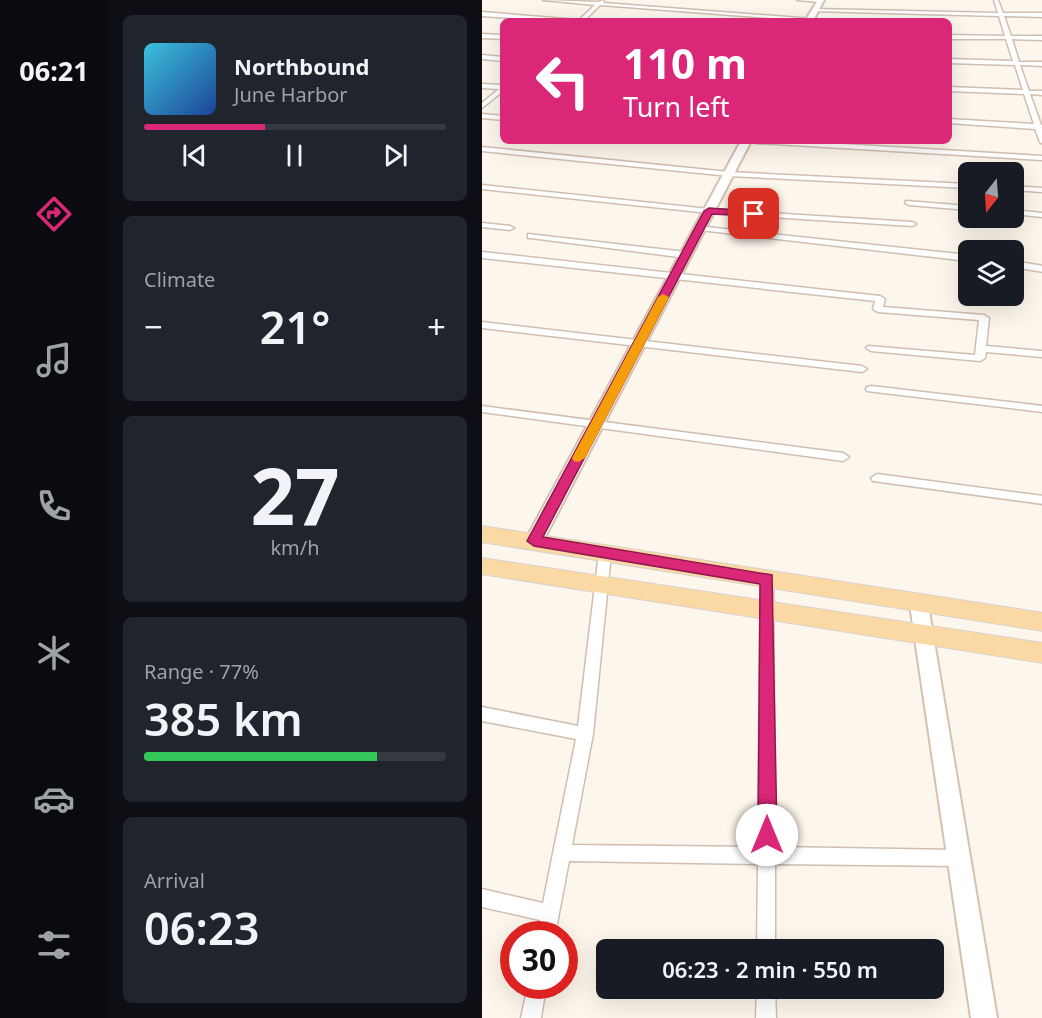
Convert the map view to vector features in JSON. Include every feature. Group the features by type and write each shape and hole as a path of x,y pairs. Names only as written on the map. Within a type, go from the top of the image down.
{"main road":[{"path":"482,534 1043,622"},
{"path":"482,566 1043,653"}],"street":[{"path":"545,0 601,2 787,18"},
{"path":"798,0 820,1 811,18"},
{"path":"996,0 1010,39 1016,65 1040,126 1043,142"},
{"path":"584,18 601,2"},
{"path":"815,10 1002,16 1043,15"},
{"path":"482,14 536,18"},
{"path":"482,36 500,37"},
{"path":"952,36 1043,38"},
{"path":"482,57 500,59"},
{"path":"952,61 1016,65 1043,64"},
{"path":"482,86 500,88"},
{"path":"952,89 1043,93"},
{"path":"482,106 500,91"},
{"path":"482,116 500,118"},
{"path":"952,121 1040,126"},
{"path":"534,541 744,144"},
{"path":"807,144 1043,158"},
{"path":"482,149 729,174 958,185"},
{"path":"482,187 709,211 912,224"},
{"path":"1024,189 1043,190"},
{"path":"909,203 958,207"},
{"path":"1024,213 1043,215"},
{"path":"482,225 510,228"},
{"path":"700,228 958,257"},
{"path":"532,236 686,255"},
{"path":"482,255 880,299 878,309 984,318 980,358 871,348"},
{"path":"1024,266 1043,269"},
{"path":"482,325 862,369"},
{"path":"981,349 1043,354"},
{"path":"871,389 1043,410"},
{"path":"482,409 843,457"},
{"path":"877,478 1043,500"},
{"path":"548,921 585,734 605,553"},
{"path":"767,579 767,939"},
{"path":"919,604 984,1018"},
{"path":"482,714 585,734"},
{"path":"562,853 767,858 959,858"},
{"path":"482,898 549,914"},
{"path":"531,1018 535,999"},
{"path":"766,999 766,1018"}],"slow traffic":[{"path":"578,458 663,297"}],"route":[{"path":"754,214 709,211 534,541 767,579 767,835"}]}
